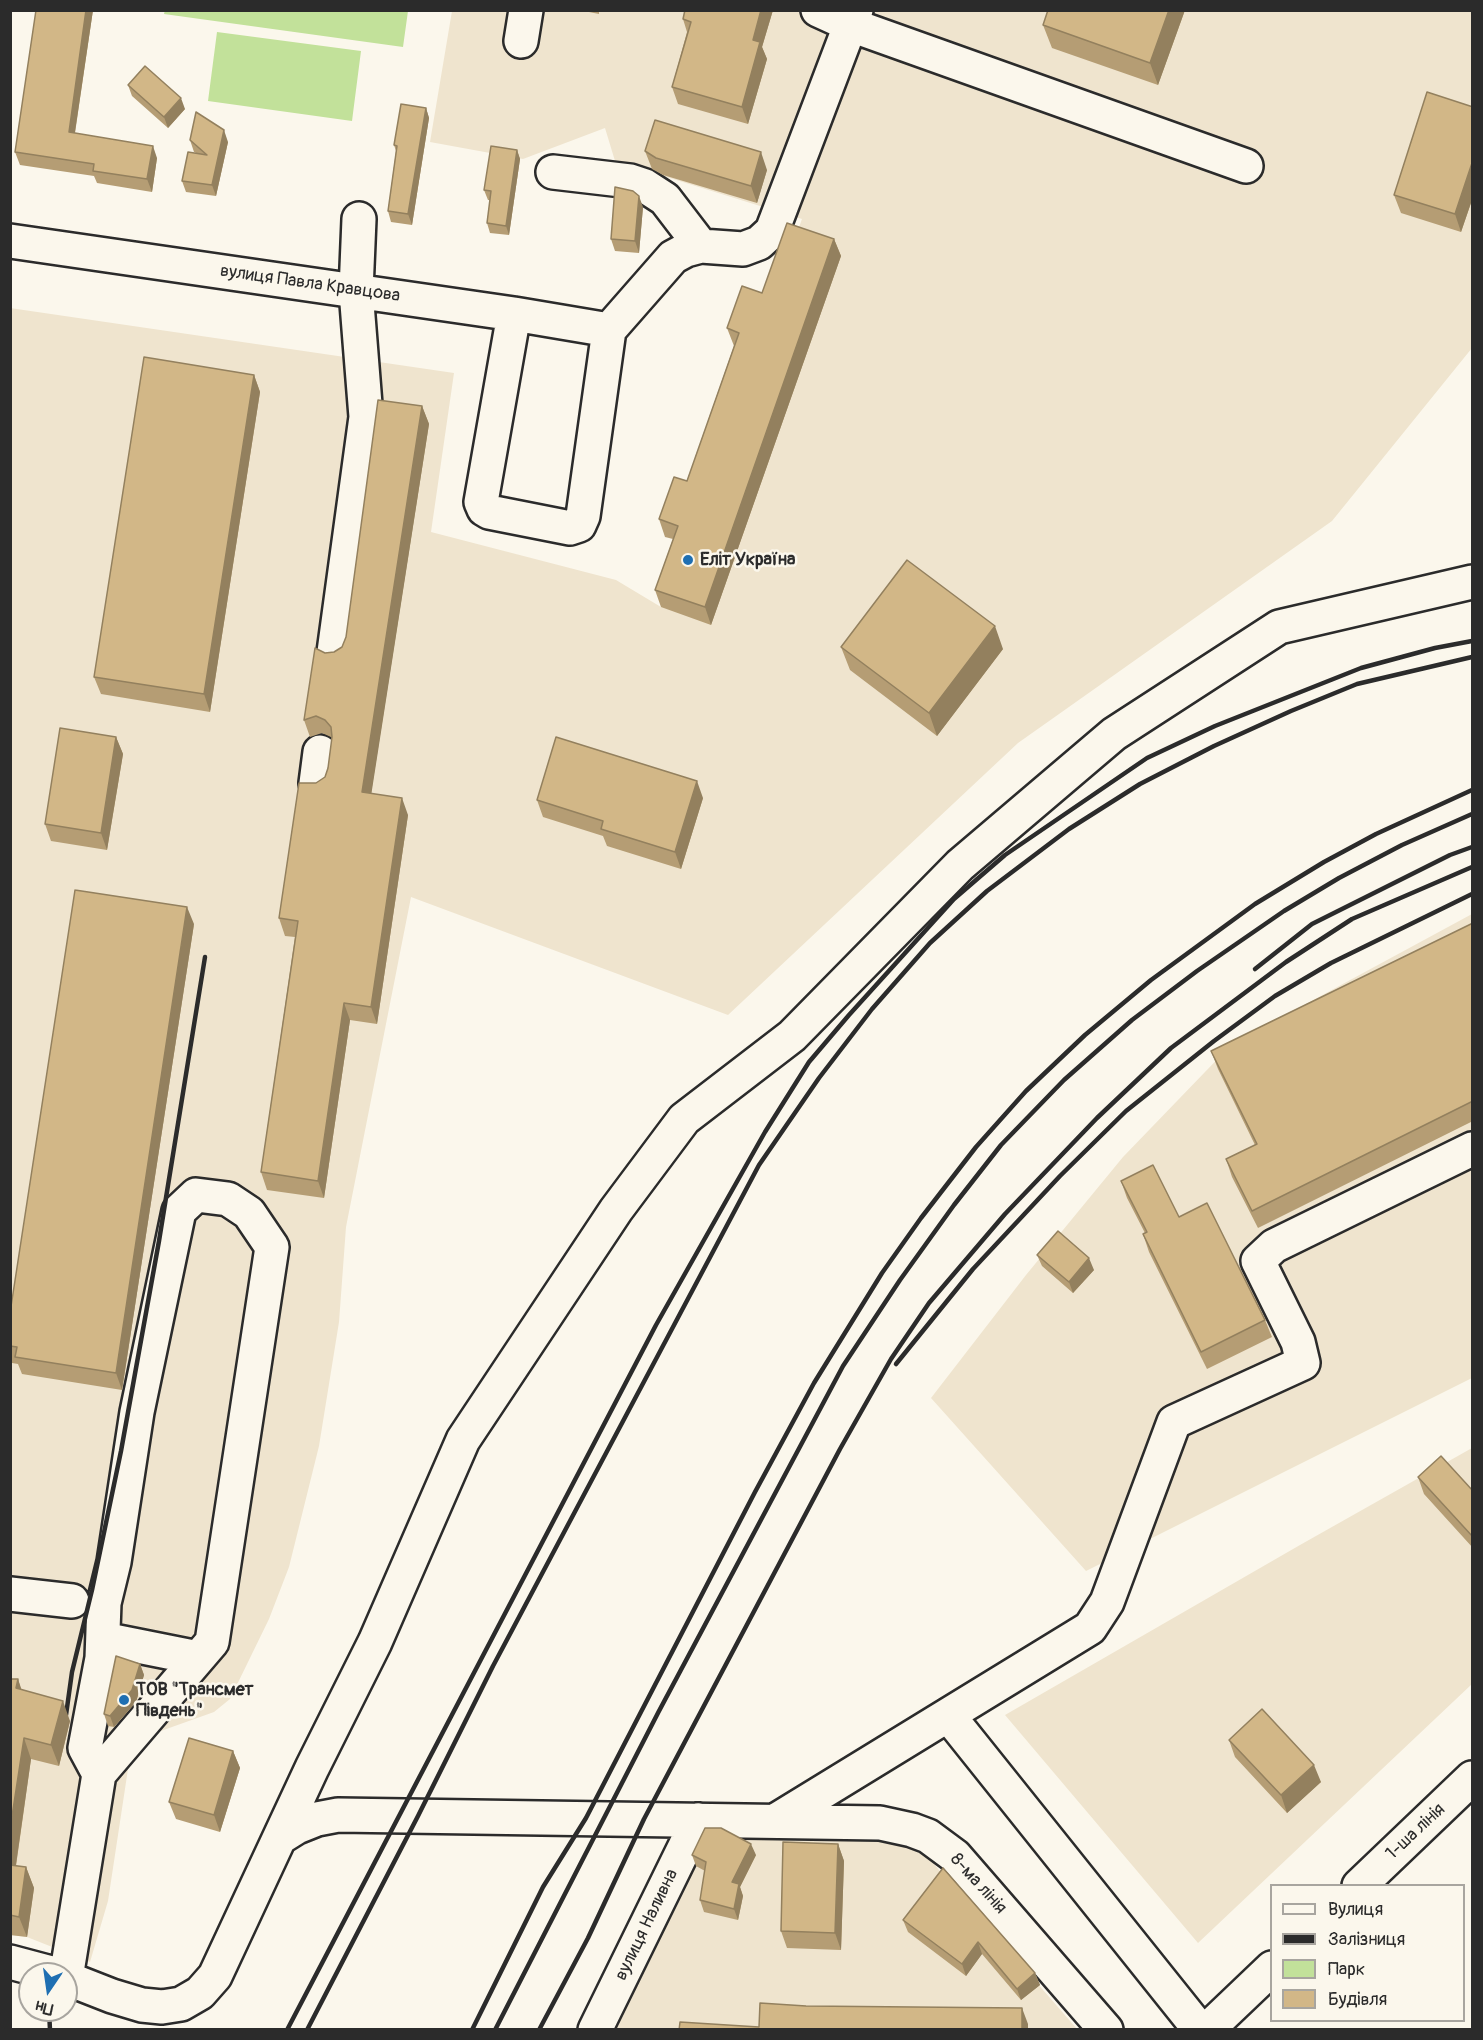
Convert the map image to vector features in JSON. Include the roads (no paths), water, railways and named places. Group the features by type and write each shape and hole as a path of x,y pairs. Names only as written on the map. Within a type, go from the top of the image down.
{"street":[{"path":"818,10 853,18 1246,166"},
{"path":"514,314 481,502 489,512 570,528 579,525 583,516 609,330 673,257 701,246 743,249 759,243 772,231 853,18"},
{"path":"553,172 630,181 645,186 665,199 701,246"},
{"path":"334,652 366,417 356,291 359,219"},
{"name":"вулиця Павла Кравцова","path":"10,241 514,314 609,330"},
{"path":"78,1983 142,2005 162,2007 181,2004 200,1993 215,1976 312,1768 375,1642 463,1440 616,1210 684,1119 792,1036 960,865 1114,734 1279,627 1473,582"},
{"path":"775,1821 1090,1628 1107,1602 1174,1422 1303,1363 1298,1342 1258,1261 1274,1246 1473,1149"},
{"path":"69,1962 99,1774 212,1642 272,1247 249,1213 228,1199 196,1195 179,1211 137,1412 114,1562 104,1603 102,1658 85,1748 99,1774"},
{"path":"10,1594 72,1601"},
{"path":"103,1639 198,1658"},
{"path":"948,1715 1200,2030"},
{"name":"1-ша лінія","path":"1361,1884 1473,1778"},
{"name":"8-ма лінія","path":"281,1837 317,1819 338,1815 880,1823 912,1830 928,1836 955,1856 1106,2030"},
{"name":"вулиця Наливна","path":"595,2030 698,1820"},
{"path":"1207,2030 1270,1970"}],"railway":[{"path":"287,2030 656,1325 765,1132 809,1062 849,1015 954,899 1005,855 1147,758 1215,726 1361,668 1435,648 1472,641"},
{"path":"307,2030 493,1666 759,1165 819,1078 872,1009 930,943 987,891 1069,829 1140,784 1214,746 1357,684 1472,657"},
{"path":"472,2030 543,1887 586,1818 814,1383 882,1273 976,1147 1026,1091 1085,1035 1151,980 1255,904 1324,862 1376,834 1472,790"},
{"path":"495,2030 659,1711 843,1366 900,1280 1001,1145 1064,1080 1132,1020 1197,971 1284,911 1339,878 1402,845 1472,814"},
{"path":"1255,969 1312,924 1450,855 1472,847"},
{"path":"539,2030 588,1938 644,1819 840,1449 891,1359 929,1303 1005,1214 1097,1118 1171,1048 1286,962 1352,919 1472,867"},
{"path":"896,1364 973,1269 1060,1176 1126,1111 1275,996 1331,963 1472,894"},
{"path":"66,1715 72,1672 121,1451 159,1241 205,957"},
{"path":"50,2022 50,2030"}],"place":[{"name":"Еліт Україна","path":"688,560"},
{"name":"ТОВ \"Трансмет Південь\"","path":"124,1700"}]}
